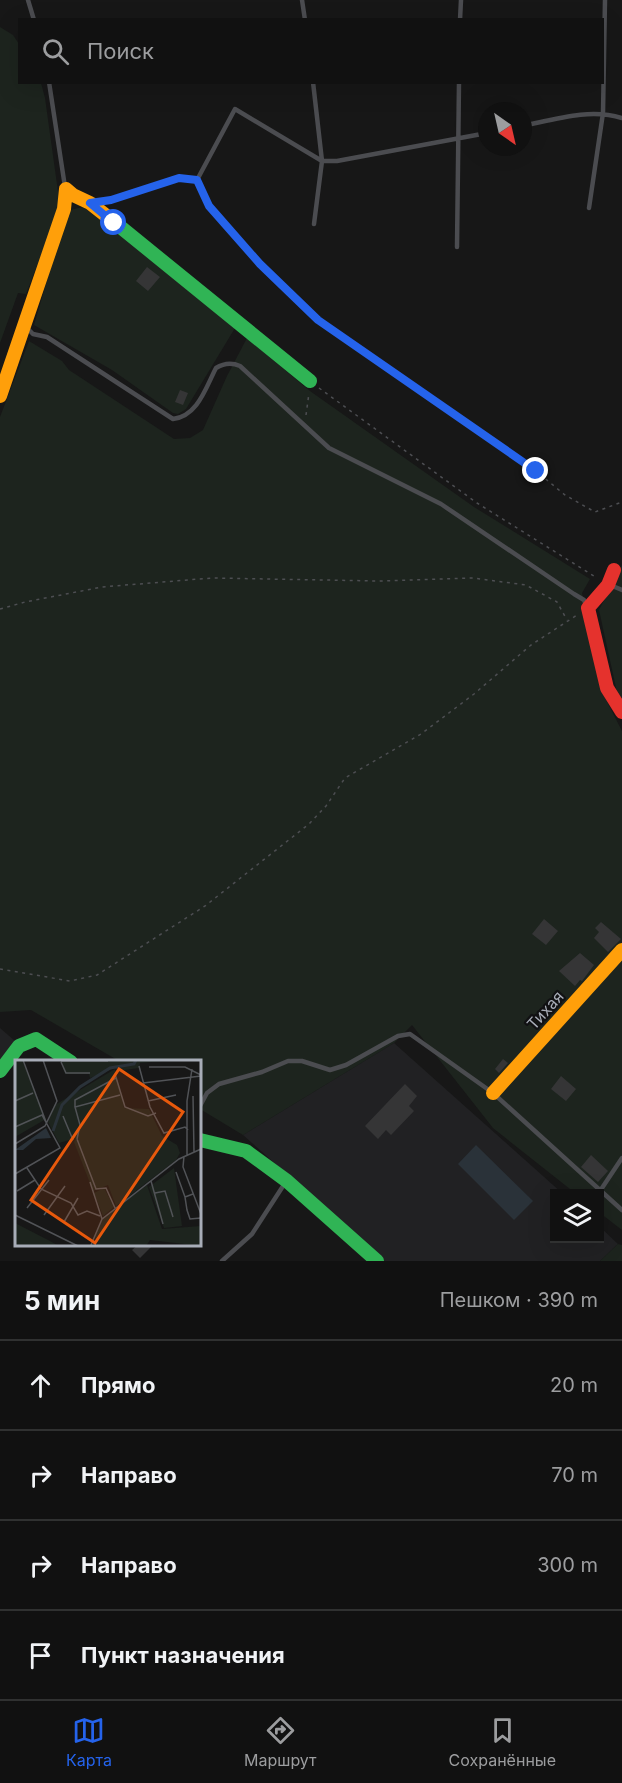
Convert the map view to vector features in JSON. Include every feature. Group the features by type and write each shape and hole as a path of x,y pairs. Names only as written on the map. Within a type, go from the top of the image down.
{"street":[{"path":"66,189 90,203 310,381"},
{"path":"0,396 64,209 66,189"},
{"path":"614,570 608,585 588,608 607,688 622,712"},
{"name":"Тихая","path":"493,1093 622,950"},
{"path":"0,1071 18,1045 26,1040 36,1039 68,1060"},
{"path":"201,1140 246,1151 287,1181 377,1261"}],"lane":[{"path":"28,0 32,18"},
{"path":"302,0 305,18"},
{"path":"460,18 461,0"},
{"path":"604,56 605,0"},
{"path":"49,84 66,189"},
{"path":"313,84 322,161 314,224"},
{"path":"457,246 459,84"},
{"path":"589,208 603,113 604,84"},
{"path":"90,203 111,200 179,178 197,180 236,109 322,161 337,161 478,135"},
{"path":"532,124 584,114 603,113 622,118"},
{"path":"25,324 28,331 47,337 173,418 189,414 195,408 216,368 222,364 233,363 240,366 329,448 441,504 584,600 588,608"},
{"path":"608,585 622,590"},
{"path":"201,1104 207,1093 219,1084 262,1072 288,1061 302,1061 330,1070 346,1065 398,1036 410,1034 493,1093 598,1189"},
{"path":"601,1189 622,1158"},
{"path":"222,1261 252,1234 287,1181"},
{"path":"604,1194 622,1210"}],"path":[{"path":"197,180 209,206 260,264 318,320 575,501 595,512 622,502"},
{"path":"305,426 310,381 477,503 608,585"},
{"path":"0,609 102,586 212,578 380,581 473,578 526,585 557,602 568,621"},
{"path":"0,969 70,981 97,975 205,906 309,824 326,806 345,778 421,734 474,694 531,645 588,608"}],"shaded area":[{"path":"0,27 13,35 18,42 18,84 41,84 60,206 26,294 18,293 0,343"},
{"path":"83,207 132,243 235,328 186,409 178,414 173,413 112,370 34,325 64,222 70,210"},
{"path":"247,338 310,391 474,507 590,579 582,593 603,694 622,731 622,1230 604,1216 604,1189 570,1189 493,1128 412,1025 394,1043 243,1135 201,1110 201,1060 117,1060 31,1010 0,1012 0,417 29,341 62,361 69,370 174,439 190,438 203,430"},
{"path":"622,565 622,715 599,610"},
{"path":"0,1028 15,1041 0,1062"},
{"path":"394,1043 558,1189 550,1189 550,1243 604,1243 604,1231 618,1244 600,1261 384,1261 243,1135"},
{"path":"476,1145 533,1201 514,1220 458,1164"},
{"path":"618,1244 622,1245 622,1261 600,1261"}],"building":[{"path":"147,267 160,277 148,291 136,281"},
{"path":"180,390 188,393 183,405 175,402"},
{"path":"544,919 558,931 546,945 532,934"},
{"path":"601,922 621,939 608,952 594,938 599,932 595,928"},
{"path":"580,953 594,965 582,981 580,980 575,986 559,971"},
{"path":"503,1059 508,1063 499,1073 495,1069"},
{"path":"561,1076 576,1089 566,1101 551,1089"},
{"path":"405,1084 417,1096 409,1106 414,1111 391,1135 386,1130 378,1139 365,1126"},
{"path":"591,1155 608,1171 598,1182 581,1167"},
{"path":"137,1246 152,1246 140,1258 132,1250"}],"traffic: fast":[{"path":"118,225 310,381"},
{"path":"0,1071 19,1046 36,1039 68,1060"},
{"path":"201,1140 246,1151 287,1181 377,1261"}],"traffic: slow":[{"path":"0,396 64,209 66,189 90,203 118,225"},
{"path":"493,1093 622,950"}],"traffic: jam":[{"path":"614,570 608,585 588,608 607,688 622,712"}],"route":[{"path":"114,223 90,203 111,200 179,178 197,180 209,206 260,264 318,320 536,471"}]}
